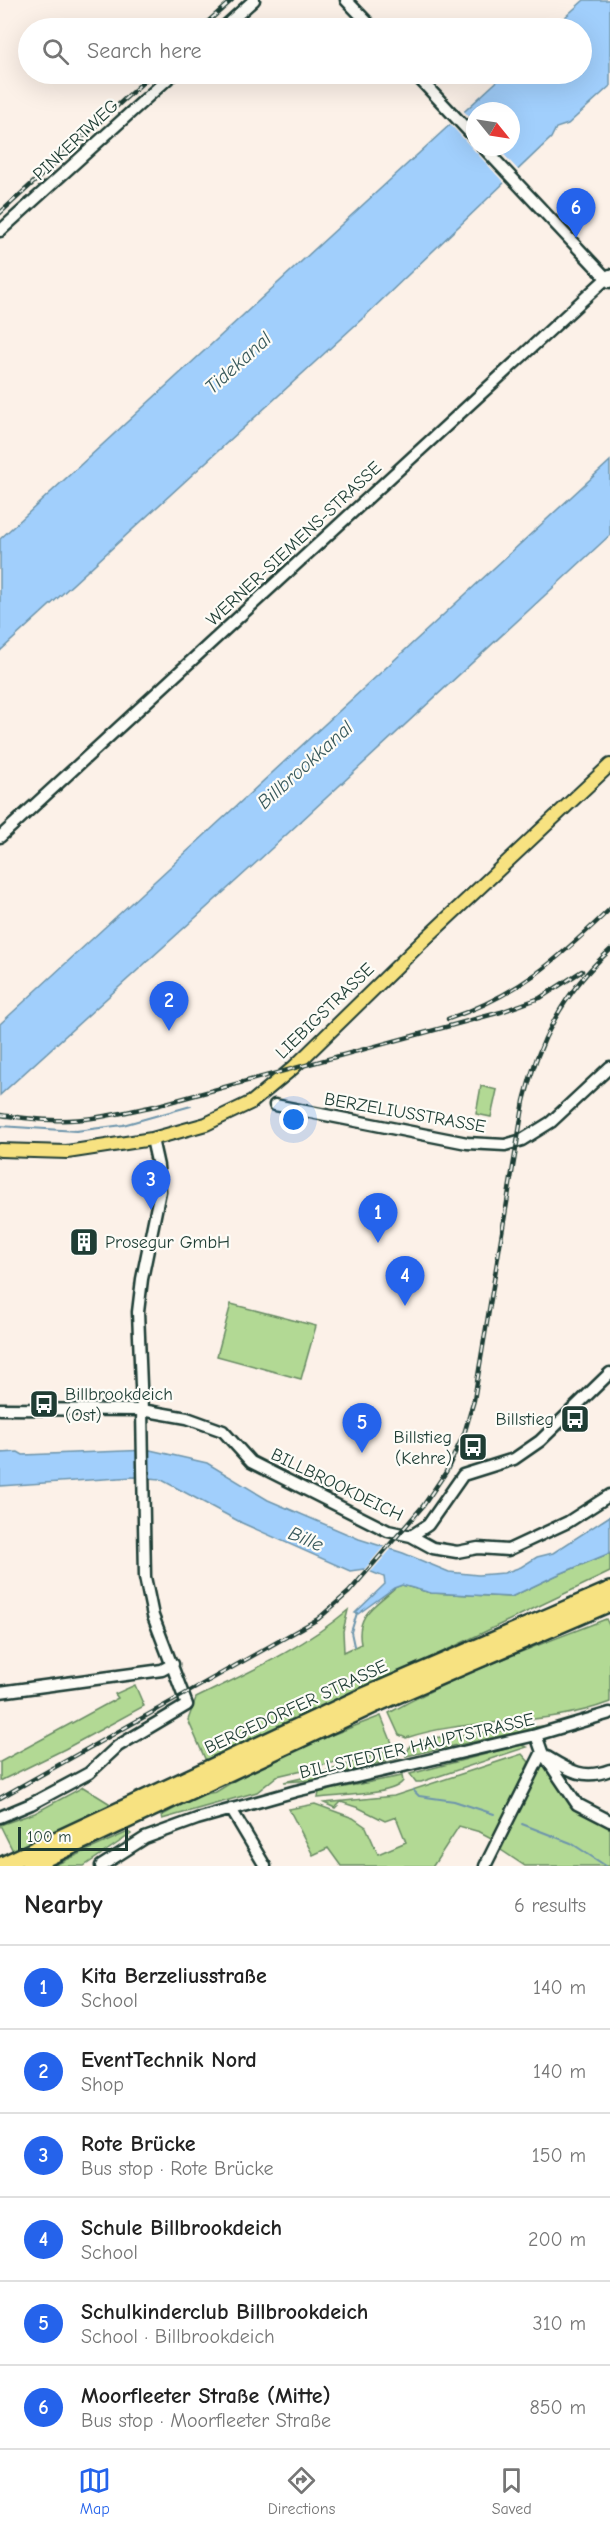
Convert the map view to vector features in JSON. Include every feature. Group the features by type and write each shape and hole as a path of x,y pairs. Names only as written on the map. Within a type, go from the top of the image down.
{"highway":[{"name":"BERGEDORFER STRASSE","path":"0,1866 355,1700 610,1590"},
{"name":"BERGEDORFER STRASSE","path":"29,1866 375,1704 610,1603"}],"main road":[{"name":"LIEBIGSTRASSE","path":"0,1150 67,1152 152,1139 219,1119 262,1095 610,765"}],"street":[{"path":"233,18 254,0"},
{"path":"346,0 363,18"},
{"name":"PINKERTWEG","path":"0,231 162,84"},
{"path":"424,84 466,128"},
{"path":"491,156 609,279"},
{"name":"WERNER-SIEMENS-STRASSE","path":"0,837 609,279"},
{"name":"BERZELIUSSTRASSE","path":"275,1105 467,1143 505,1145 522,1140 552,1122 610,1067"},
{"path":"0,1817 31,1804 89,1773 118,1746 187,1705 153,1616 145,1577 138,1312 160,1184 152,1139"},
{"name":"BILLBROOKDEICH","path":"0,1409 142,1410 188,1418 223,1431 251,1462 388,1531 411,1536 428,1525 463,1475 514,1459 540,1441 610,1373"},
{"path":"411,1536 433,1548 457,1552 478,1548 508,1550 568,1522 610,1495"},
{"path":"0,1692 162,1670 172,1664"},
{"name":"BILLSTEDTER HAUPTSTRASSE","path":"101,1866 145,1838 177,1825 231,1809 536,1735 610,1713"},
{"path":"536,1735 543,1754 577,1804 610,1821"},
{"path":"543,1754 566,1768 594,1776 610,1770"},
{"path":"485,1866 543,1754"},
{"path":"231,1809 265,1866"}],"green space":[{"path":"481,1086 497,1090 491,1117 476,1114"},
{"path":"231,1304 316,1326 301,1379 217,1356"},
{"path":"610,1553 610,1572 384,1680 206,1761 188,1720 196,1698 294,1648 348,1610 343,1631 344,1652 361,1644 361,1625 364,1618 396,1587 402,1585 431,1593 511,1597"},
{"path":"606,1619 610,1627 610,1702 559,1716 456,1727 406,1738 399,1735 389,1713 468,1674"},
{"path":"135,1685 144,1706 0,1781 0,1762 118,1698 115,1694"},
{"path":"381,1716 392,1743 332,1763 277,1776 257,1792 162,1819 161,1816 199,1795 216,1792 242,1776 321,1739"},
{"path":"552,1725 406,1756 410,1745 432,1738"},
{"path":"521,1745 527,1747 421,1782 416,1782 410,1774"},
{"path":"386,1751 395,1754 398,1758 315,1780 284,1782 319,1774"},
{"path":"522,1754 529,1762 493,1839 480,1832 459,1826 433,1866 341,1866 328,1848 313,1855 289,1809 315,1804 353,1818 366,1827 378,1854 406,1842 396,1817 385,1821 341,1802 335,1808 324,1803 394,1796"},
{"path":"543,1763 570,1801 586,1814 610,1828 610,1866 525,1866 501,1850 539,1766"},
{"path":"402,1776 403,1781 388,1790 318,1798 319,1792"},
{"path":"83,1787 112,1805 13,1851 0,1825 35,1813"},
{"path":"128,1832 131,1834 84,1866 53,1866"}],"water":[{"name":"Tidekanal","path":"584,0 610,0 610,86 568,124 556,128 551,138 363,318 0,651 0,539 466,110 466,156 520,156 520,102 475,102 494,84 592,84 592,18 564,18"},
{"name":"Billbrookkanal","path":"610,461 610,535 258,861 0,1095 0,1024"},
{"name":"Bille","path":"150,1450 207,1463 268,1500 359,1539 403,1553 449,1572 478,1575 504,1573 521,1567 537,1557 553,1553 610,1516 610,1553 511,1597 431,1593 402,1585 394,1588 358,1614 355,1613 385,1584 384,1577 364,1569 350,1571 242,1523 160,1479 134,1477 0,1486 0,1453 18,1452 23,1455"}],"pier":[{"path":"462,109 466,113 466,142 448,122"},
{"path":"479,156 505,156 520,172 507,186"},
{"path":"385,1545 393,1547 369,1574 362,1572"}],"waterway":[{"path":"0,1126 76,1131 123,1125 191,1106"},
{"path":"354,1646 351,1632 357,1613"},
{"path":"413,1790 419,1796 454,1801 494,1814"},
{"path":"522,1824 571,1843 606,1866"}],"railway":[{"path":"212,18 232,0"},
{"path":"0,213 141,84"},
{"path":"448,1019 517,987 554,960 610,909"},
{"path":"0,1798 318,1619 349,1592 423,1506 446,1472 464,1434 474,1400 524,1101 537,1058 566,1000 610,950"},
{"path":"0,1115 39,1120 78,1120 155,1106 501,1012 540,998 582,971"}],"place":[{"name":"Moorfleeter Straße (Mitte)","path":"576,238"},
{"name":"EventTechnik Nord","path":"169,1031"},
{"name":"Rote Brücke","path":"151,1210"},
{"name":"Prosegur GmbH","path":"84,1242"},
{"name":"Kita Berzeliusstraße","path":"378,1243"},
{"name":"Schule Billbrookdeich","path":"405,1306"},
{"name":"Billbrookdeich (Ost)","path":"44,1404"},
{"name":"Billstieg","path":"575,1419"},
{"name":"Billstieg (Kehre)","path":"473,1447"},
{"name":"Schulkinderclub Billbrookdeich","path":"362,1453"}]}
